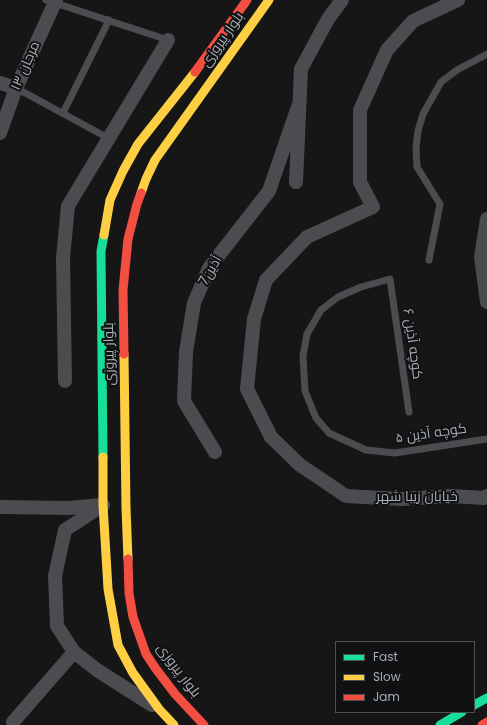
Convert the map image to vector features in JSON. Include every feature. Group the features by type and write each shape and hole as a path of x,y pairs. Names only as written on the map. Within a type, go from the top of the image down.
{"street":[{"name":"بلوار پیروزی","path":"174,725 159,708 133,673 118,645 108,590 103,505 101,251 110,200 123,170 138,144 207,56 247,0"},
{"name":"بلوار پیروزی","path":"204,725 175,694 146,654 133,618 129,593 126,508 123,290 128,238 136,204 155,160 269,0"},
{"path":"296,182 302,69 328,19 342,0"},
{"name":"خیابان زیبا شهر","path":"458,0 414,20 387,50 360,110 360,182 373,207 307,237 266,280 254,319 247,389 271,436 300,465 346,496 401,499 451,496 484,498 487,496"},
{"name":"مرجان ۱۳","path":"0,133 16,88 52,1"},
{"path":"65,381 63,258 68,206 168,40"},
{"path":"0,83 16,88"},
{"name":"آذین7","path":"215,452 184,401 186,352 194,303 209,268 269,191 300,101"},
{"path":"487,219 481,257 487,302"},
{"path":"0,507 69,508 103,505"},
{"path":"103,505 65,530 56,576 57,626 74,652 97,670 159,708"},
{"path":"10,722 74,652"},
{"path":"475,704 487,698"},
{"path":"440,725 460,713"},
{"path":"482,725 487,722"}],"lane":[{"path":"52,1 168,40"},
{"path":"63,113 109,20"},
{"path":"429,260 440,204 417,167 416,148 422,114 441,82 457,70 487,54"},
{"path":"16,88 108,138"},
{"name":"کوچه آذین ۶","path":"390,279 409,412"},
{"name":"کوچه آذین ۵","path":"390,279 361,287 338,297 321,310 307,334 303,356 305,391 316,418 329,433 366,450 395,453 487,439"}],"traffic: fast":[{"path":"103,457 101,251 104,235"},
{"path":"475,704 487,698"},
{"path":"440,725 460,713"}],"traffic: slow":[{"path":"141,193 155,160 269,0"},
{"path":"104,235 110,200 123,171 138,144 195,72"},
{"path":"124,354 128,559"},
{"path":"103,457 103,505 108,589 118,645 133,673 159,709 174,725"}],"traffic: jam":[{"path":"195,72 247,0"},
{"path":"124,354 123,290 128,239 141,193"},
{"path":"128,559 129,593 133,617 146,654 175,694 204,725"},
{"path":"482,725 487,722"}]}
